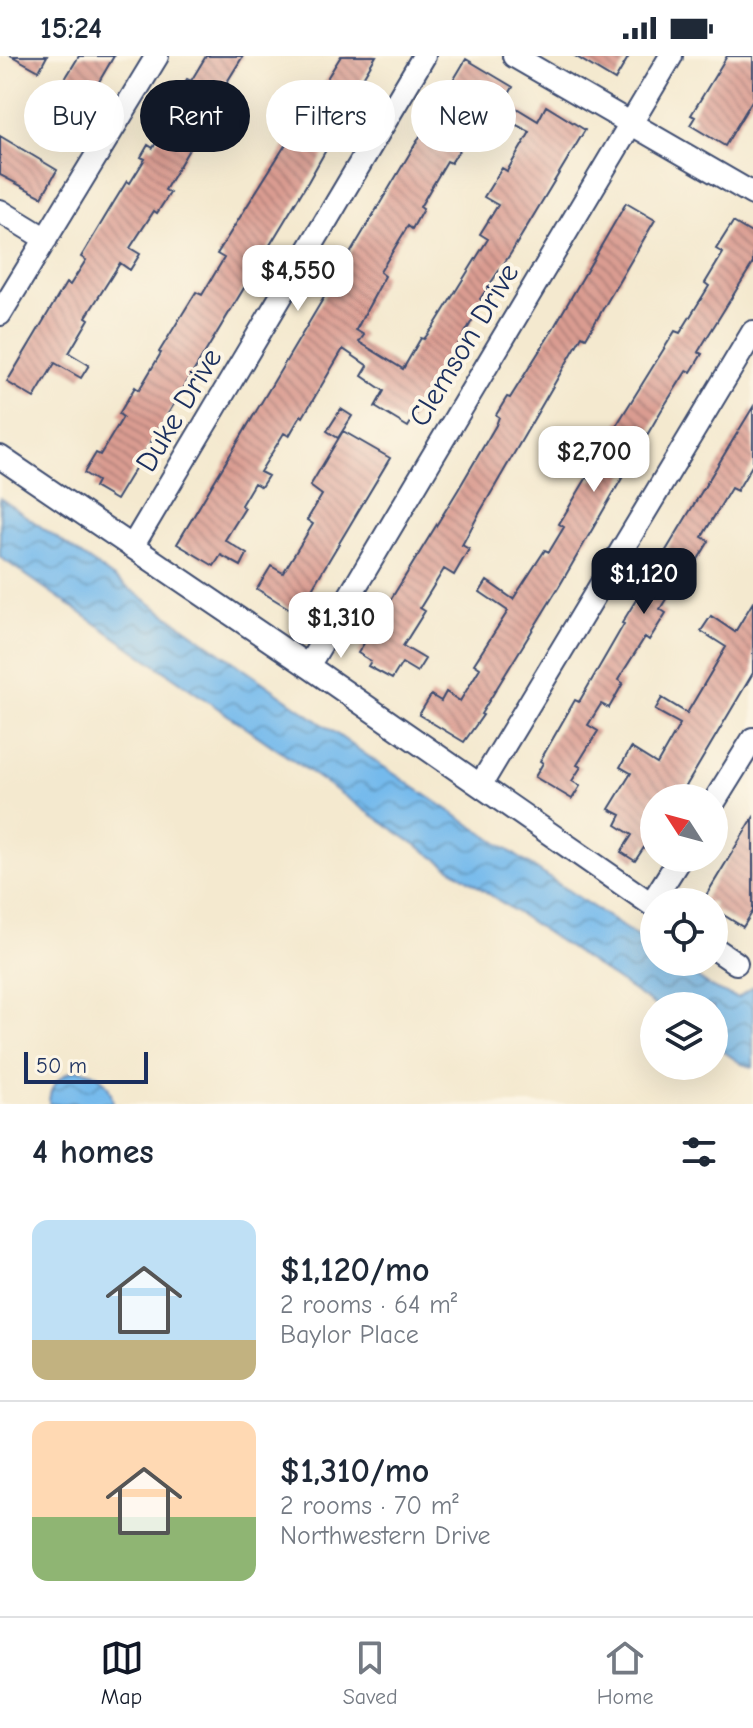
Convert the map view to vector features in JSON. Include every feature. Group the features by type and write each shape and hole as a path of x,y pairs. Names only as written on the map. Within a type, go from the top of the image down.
{"street":[{"path":"0,314 157,56"},
{"name":"Duke Drive","path":"132,547 424,56"},
{"path":"514,56 753,194"},
{"name":"Clemson Drive","path":"308,666 671,56"},
{"path":"0,211 46,239"},
{"path":"481,784 753,332"},
{"path":"0,457 640,896"},
{"path":"725,784 753,739"},
{"path":"728,958 736,963"}],"water":[{"path":"0,498 372,759 640,939 640,976 695,976 722,992 640,992 640,995 382,822 0,557"},
{"path":"753,986 753,1067 728,1054 728,994 738,998"},
{"path":"77,1070 91,1072 102,1079 113,1104 49,1104 56,1082"}],"building":[{"path":"12,56 47,56 39,71"},
{"path":"79,56 114,56 100,80 64,80"},
{"path":"206,56 243,56 228,80 192,80"},
{"path":"341,56 376,56 362,80 326,80"},
{"path":"575,56 629,56 615,80"},
{"path":"727,56 753,56 753,99 725,146 690,125 695,117 691,115"},
{"path":"466,59 501,80 453,80"},
{"path":"546,106 585,130 480,299 483,301 464,335 408,427 375,407 384,391 362,376 368,366 343,349 303,417 301,415 289,436 284,433 260,472 268,476 261,487 254,483 241,505 245,508 225,540 247,554 241,566 221,555 214,566 177,544 411,151 458,152 451,163 447,161 420,207 423,209 412,229 408,226 380,272 385,276 356,330 364,335 359,342 403,369 421,338 424,339 434,326 488,239 480,234 498,205 484,197 502,168 507,171 530,132 516,125 516,108 538,121"},
{"path":"0,136 57,170 42,197 0,175"},
{"path":"144,152 188,152 165,190 170,193 130,248 140,254 130,270 120,263 86,317 89,319 69,353 89,365 81,378 55,363 34,398 7,382 66,283 70,285 86,260 81,257 127,181 130,183 145,159 141,157"},
{"path":"281,152 325,152 116,500 94,487 97,481 84,473 96,453 100,455 123,417 119,414 135,387 139,390 196,292 202,295 224,258 217,254"},
{"path":"626,203 655,220 586,338 582,336 480,512 462,545 469,549 454,575 444,569 420,608 425,611 403,646 425,659 417,672 402,663 392,679 368,666 371,661 358,653 496,425 499,417 496,415 550,334"},
{"path":"733,222 753,234 753,263 698,352 702,354 691,372 687,370 661,411 483,715 464,742 419,715 431,695 441,701 446,692 460,701 480,668 474,664 508,611 480,592 487,581 513,599 545,550 549,552 564,527 559,524 587,477 592,481 608,454 599,449 606,437 608,439 675,331 680,333 709,286 705,283 723,253 716,249"},
{"path":"753,407 753,464 737,491 731,488 702,537 709,541 697,561 691,558 660,609 666,613 649,640 645,637 618,680 623,683 609,708 601,704 588,725 598,731 577,765 581,767 572,781 580,786 572,799 535,777 543,763 540,761 575,700 579,702 622,623"},
{"path":"341,409 352,416 338,438 327,431"},
{"path":"343,431 390,458 301,607 294,603 290,609 257,589 271,566 283,573 313,524 307,520 322,495 310,486"},
{"path":"753,602 753,673 687,784 640,784 640,854 635,861 621,852 632,835 616,825 621,815 609,809 631,773 620,767 631,748 657,764 680,724 655,710 662,698 687,713 726,647 701,631 711,616 735,632"},
{"path":"753,818 753,911 743,927 728,918 728,888 710,888 720,872 728,872 728,859"}]}
